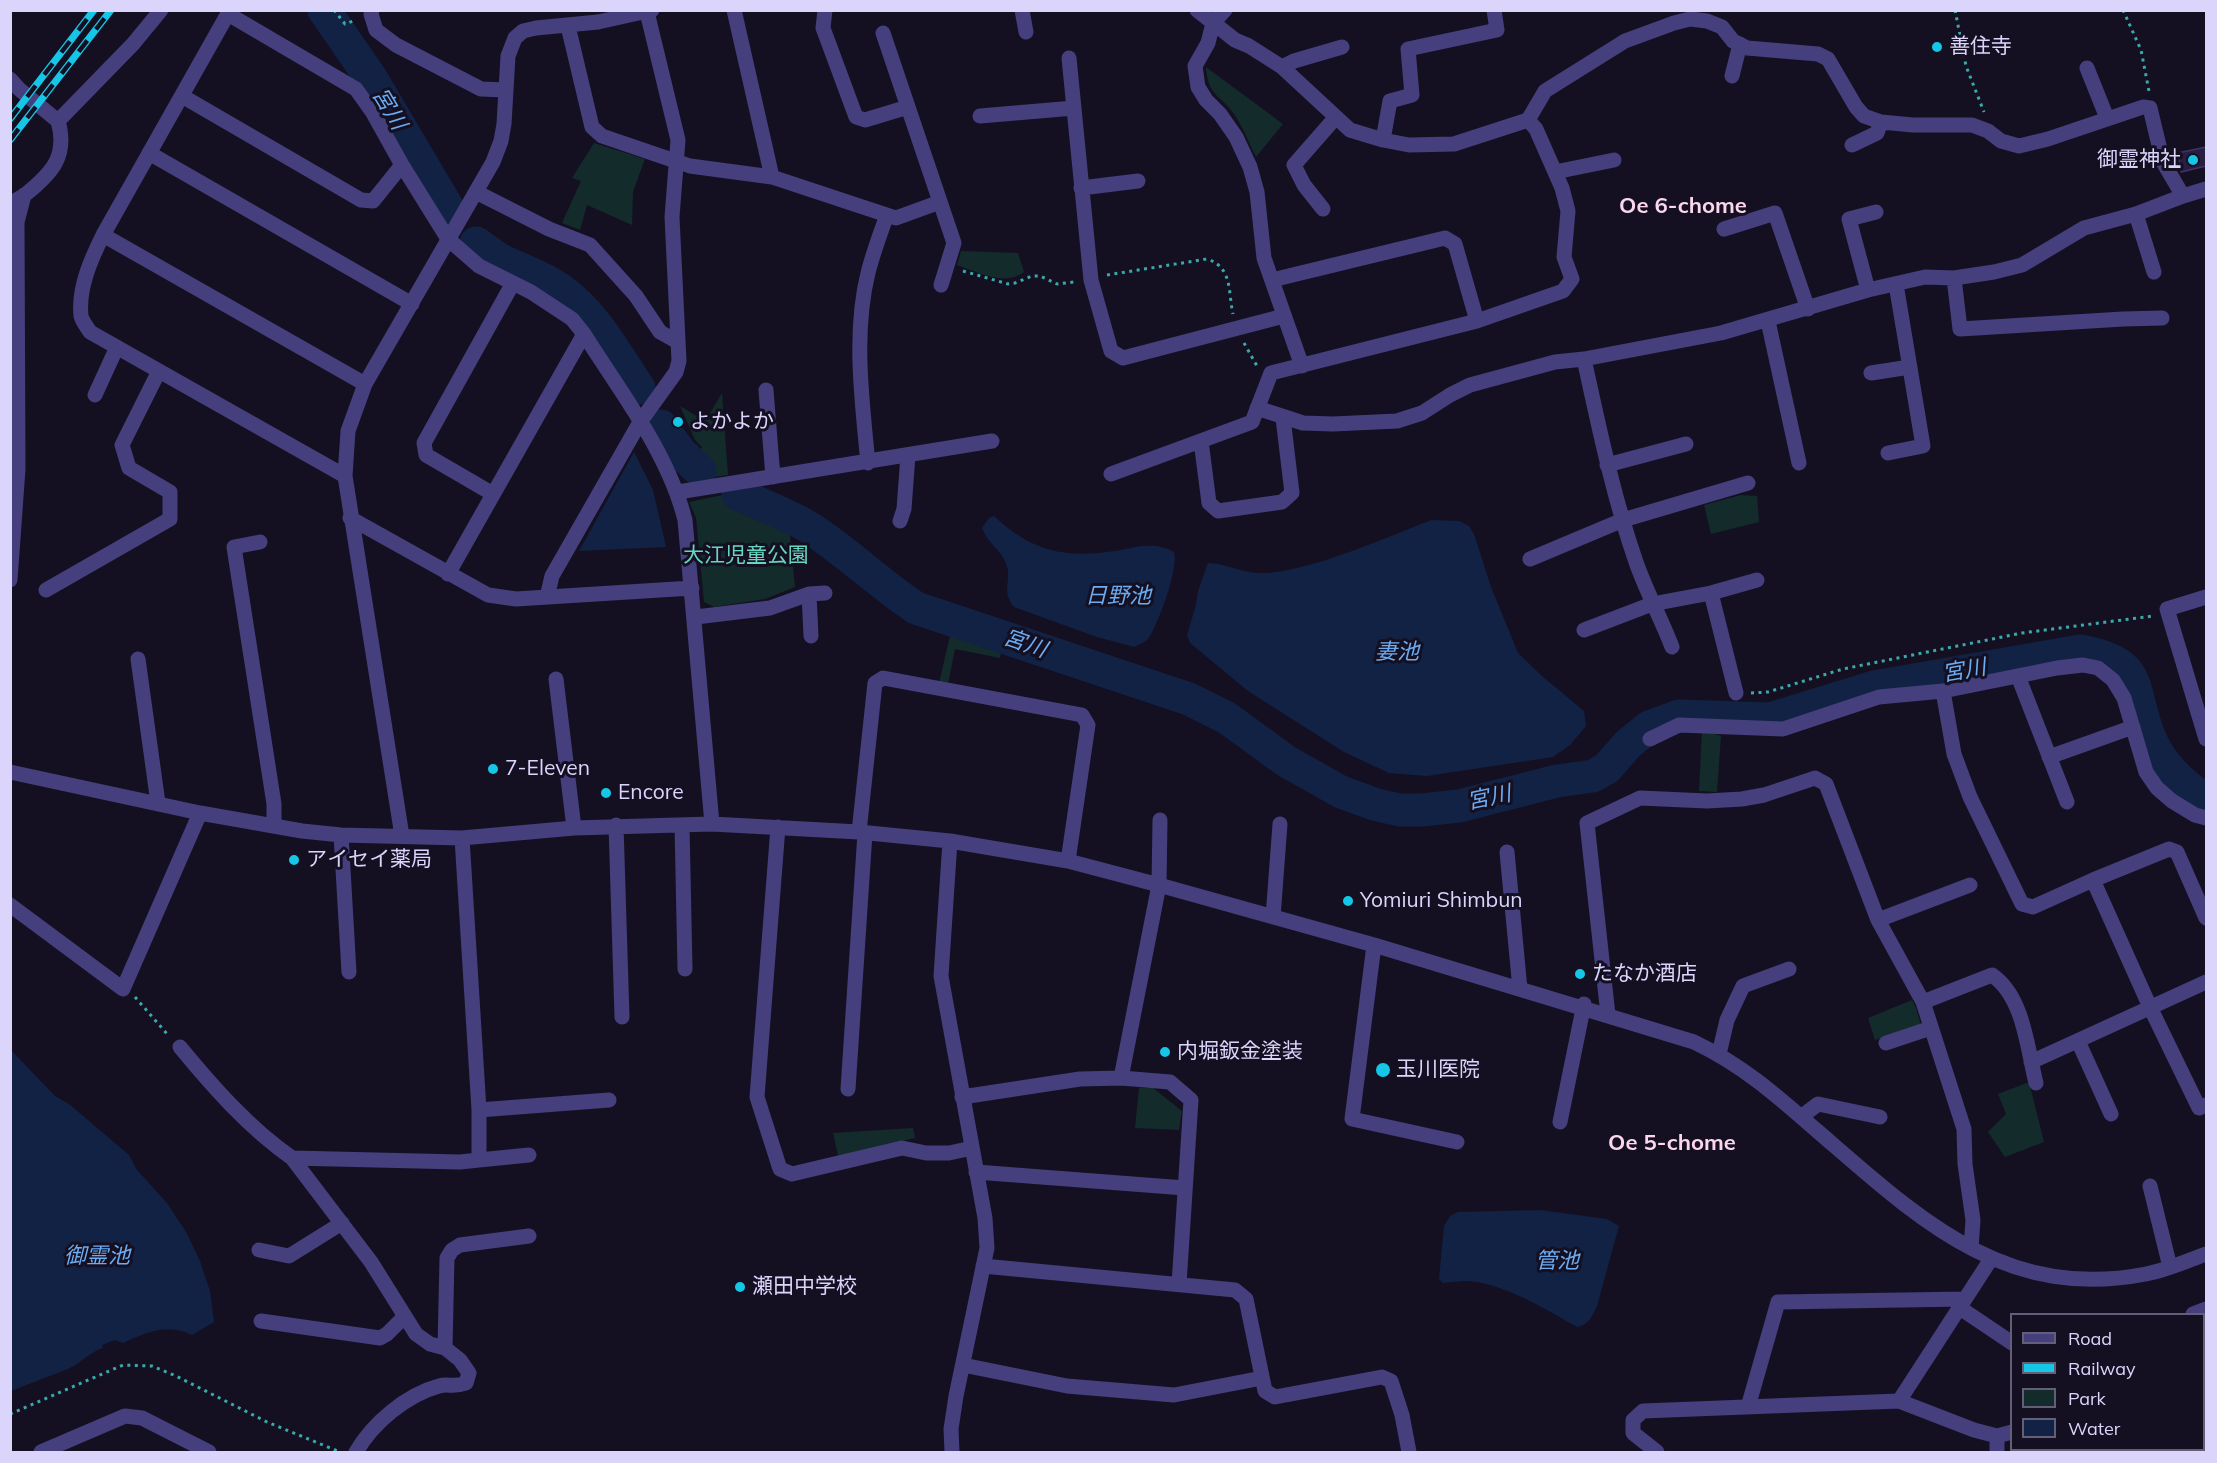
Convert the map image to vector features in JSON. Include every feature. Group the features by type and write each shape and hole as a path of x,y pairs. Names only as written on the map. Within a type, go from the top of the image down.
{"street":[{"path":"58,121 133,44 161,10"},
{"path":"734,10 772,177"},
{"path":"825,10 823,28 855,117 866,120 908,106"},
{"path":"1022,10 1026,32"},
{"path":"1197,10 1235,40 1249,46 1282,68 1350,130 1409,145 1454,144 1528,120 1545,91 1625,41 1672,17 1707,21 1722,27 1733,40 1748,48 1818,54 1828,59 1856,107 1864,116 1881,122 1905,125 1972,125 1988,131 2001,141 2019,146 2049,139 2143,107 2150,108 2163,162 2183,196"},
{"path":"1225,10 1213,23 1208,43 1195,66 1198,87 1236,137 1250,167 1257,192 1264,258 1302,366"},
{"path":"1383,140 1390,101 1412,95 1408,49 1497,30 1494,10"},
{"path":"402,836 350,518 345,476 348,431 365,384 493,162 501,141 508,56 515,38 523,31 530,29 598,22 650,11 678,140 672,217 679,361 676,372 640,422 552,576 547,597"},
{"path":"345,476 90,332 81,318 83,288 89,264 103,235 229,12 356,89 373,113 448,239 479,266 531,292 572,319 640,422 678,492 686,520 712,824"},
{"path":"372,12 376,30 396,45 482,89 506,90"},
{"path":"568,26 592,127 602,136 690,166 772,177 896,218 940,202"},
{"path":"883,33 954,243 941,285"},
{"path":"1732,76 1740,44"},
{"path":"1282,68 1294,61 1342,47"},
{"path":"1069,58 1091,280 1111,351 1123,358 1284,316"},
{"path":"2087,68 2107,118"},
{"path":"10,79 58,121 61,134 60,156 44,178 10,205"},
{"path":"182,96 361,201 373,201 402,165"},
{"path":"980,116 1074,108"},
{"path":"1323,209 1304,185 1294,165 1336,117"},
{"path":"1111,474 1252,422 1271,373 1477,321 1563,291 1572,279 1564,257 1568,211 1555,172 1536,129 1528,120"},
{"path":"1852,145 1878,133 1881,122"},
{"path":"149,153 412,304"},
{"path":"1555,172 1614,160"},
{"path":"1081,188 1138,181"},
{"path":"1257,408 1303,423 1397,421 1422,413 1450,395 1470,386 1555,362 1721,333 1924,277 1954,278 2022,265 2084,228 2136,214 2206,189"},
{"path":"476,192 549,229 590,246 636,296 660,332 678,342"},
{"path":"10,579 18,469 18,222 24,195"},
{"path":"1868,291 1850,219 1876,212"},
{"path":"1724,229 1775,213 1808,309"},
{"path":"2136,214 2154,272"},
{"path":"868,462 860,367 862,310 867,274 886,215"},
{"path":"103,235 365,384"},
{"path":"1272,280 1445,238 1455,244 1477,321"},
{"path":"1954,278 1960,329 2162,318"},
{"path":"493,494 426,455 424,443 513,283"},
{"path":"1888,453 1923,446 1896,284"},
{"path":"1768,321 1800,463"},
{"path":"448,574 584,334"},
{"path":"95,395 117,347"},
{"path":"1584,358 1623,520 1652,604 1672,646"},
{"path":"1871,373 1910,367"},
{"path":"46,590 86,576 170,519 170,492 129,468 122,445 159,371"},
{"path":"766,390 773,477"},
{"path":"1201,441 1209,503 1218,511 1282,502 1292,493 1283,418"},
{"path":"678,492 992,441"},
{"path":"1608,465 1686,444"},
{"path":"900,521 904,509 908,456"},
{"path":"1530,559 1623,520 1748,483"},
{"path":"350,518 488,595 516,599 692,588"},
{"path":"260,542 234,547 274,804 274,826"},
{"path":"1584,630 1652,604 1757,580"},
{"path":"1711,592 1736,693"},
{"path":"696,617 770,608 809,594 825,593"},
{"path":"809,594 811,636"},
{"path":"2206,597 2167,609 2206,738"},
{"path":"138,659 158,803"},
{"path":"1650,739 1679,726 1784,729 1879,697 1943,691 2083,664 2098,668 2113,680 2124,698 2146,772 2157,788 2172,801 2206,818"},
{"path":"2018,676 2067,802"},
{"path":"848,1089 862,832 875,683 883,678 1082,715 1089,725 1068,861"},
{"path":"556,679 573,828"},
{"path":"1943,691 1954,754 1970,797 2022,904 2033,907 2169,849 2177,852 2206,918"},
{"path":"2049,757 2133,727"},
{"path":"10,772 200,813 342,835 462,838 616,825 712,824 862,832 950,841 1068,861 1374,945 1584,1006 1694,1042 1740,1067 1887,1191 1935,1227 1991,1259 2036,1273 2095,1279 2147,1274 2206,1254"},
{"path":"1608,1015 1587,823 1640,798 1742,800 1815,778 1826,784 1878,920 1923,1002 1964,1130 1965,1164 1973,1220 1971,1248"},
{"path":"10,905 123,989 200,813"},
{"path":"1121,1078 1159,885 1160,820"},
{"path":"1273,917 1280,824"},
{"path":"616,825 622,1017"},
{"path":"682,825 685,969"},
{"path":"778,827 758,1097 780,1169 792,1174 902,1148 926,1153 949,1153 972,1148"},
{"path":"342,835 349,972"},
{"path":"462,838 479,1110 478,1160"},
{"path":"950,841 941,976 985,1218 987,1248 951,1429 952,1452"},
{"path":"1507,852 1520,989"},
{"path":"2093,880 2150,1007 2199,1108 2206,1105"},
{"path":"1878,920 1970,885"},
{"path":"1374,945 1352,1119 1457,1142"},
{"path":"1719,1054 1727,1020 1743,986 1789,969"},
{"path":"1923,1002 1992,975 2001,981 2019,1012 2036,1083"},
{"path":"2031,1062 2206,982"},
{"path":"1560,1122 1584,1006"},
{"path":"1886,1043 1931,1028"},
{"path":"2078,1041 2111,1114"},
{"path":"180,1047 215,1090 279,1149 292,1158 371,1262 416,1334 430,1344 445,1348 460,1360 469,1373 466,1383 455,1387 442,1385 426,1390 402,1405 379,1422 356,1452"},
{"path":"962,1097 1080,1079 1121,1078 1170,1082 1191,1100 1179,1284"},
{"path":"479,1110 609,1100"},
{"path":"1801,1117 1818,1104 1880,1117"},
{"path":"292,1158 460,1162 529,1155"},
{"path":"976,1172 1185,1188"},
{"path":"2150,1186 2170,1267"},
{"path":"259,1250 289,1256 342,1223"},
{"path":"445,1348 447,1258 452,1250 460,1245 529,1236"},
{"path":"1899,1401 1991,1259"},
{"path":"982,1266 1235,1290 1246,1299 1265,1391 1275,1397 1382,1377 1391,1382 1402,1415 1409,1452"},
{"path":"1748,1407 1778,1302 1962,1304 2010,1341"},
{"path":"261,1322 380,1338 404,1317"},
{"path":"963,1365 1066,1386 1174,1395 1262,1378"},
{"path":"1657,1452 1633,1433 1633,1420 1643,1411 1899,1401 1974,1430 2004,1434 1997,1452"},
{"path":"41,1452 125,1416 142,1418 209,1452"}],"path":[{"path":"336,10 345,24 372,12"},
{"path":"1955,10 1966,66 1988,122 1988,131"},
{"path":"2123,10 2141,50 2151,99 2150,108"},
{"path":"947,266 1008,284 1015,284 1032,276 1040,276 1058,284 1207,259 1216,262 1222,268 1229,287 1237,328 1261,372 1271,373"},
{"path":"1736,693 1768,692 1843,669 2022,633 2124,621 2162,614"},
{"path":"123,989 132,994 180,1047"},
{"path":"10,1414 123,1365 152,1366 267,1422 342,1452"}],"green space":[{"path":"1206,67 1283,124 1256,157 1234,114 1212,90"},
{"path":"594,143 645,159 633,192 632,225 587,205 580,230 562,223 581,181 572,178"},
{"path":"961,251 1018,253 1024,272 1008,278 982,274 957,265"},
{"path":"722,393 728,475 715,477 693,458 702,447 695,440 680,406 700,418 709,415"},
{"name":"大江児童公園","path":"727,494 789,526 795,587 765,599 714,607 704,602 696,518 689,502"},
{"path":"1741,495 1757,496 1759,522 1711,534 1704,505"},
{"path":"952,627 1003,640 1000,658 955,649 948,684 939,683"},
{"path":"1702,730 1721,736 1717,792 1699,791"},
{"path":"1912,1000 1921,1025 1875,1040 1868,1018"},
{"path":"2029,1082 2044,1142 2005,1157 1988,1132 2006,1114 1998,1094"},
{"path":"1139,1088 1153,1088 1182,1111 1179,1130 1135,1128"},
{"path":"913,1128 915,1138 838,1156 833,1133"}],"water":[{"path":"634,452 653,490 666,547 579,551"},
{"name":"日野池","path":"994,516 1023,538 1052,550 1084,554 1148,546 1161,547 1174,552 1174,570 1158,619 1149,638 1134,647 1097,637 1014,607 1007,590 1006,563 982,528 989,518"},
{"name":"妻池","path":"1432,520 1459,521 1469,526 1518,653 1584,711 1586,726 1570,745 1553,757 1427,776 1389,773 1344,752 1248,691 1190,643 1187,635 1208,563 1257,573 1298,568 1345,554"},
{"name":"御霊池","path":"11,1050 55,1096 69,1104 129,1155 137,1170 167,1203 186,1232 200,1261 210,1291 214,1322 192,1335 183,1331 166,1329 149,1332 123,1343 115,1340 102,1345 103,1348 70,1368 11,1391"},
{"name":"管池","path":"1540,1210 1607,1219 1619,1226 1597,1306 1590,1320 1581,1326 1577,1327 1524,1298 1494,1286 1466,1281 1443,1283 1439,1279 1444,1226 1450,1216 1458,1212"}],"building":[{"name":"御霊神社","path":"2206,147 2206,166 2181,172 2178,153"}],"waterway":[{"name":"宮川","path":"324,10 371,78 449,210"},
{"name":"宮川","path":"476,243 499,259 538,276 573,300 595,323 639,388"},
{"name":"宮川","path":"661,426 681,453 700,471"},
{"name":"宮川","path":"738,494 786,515 813,530 916,608 1189,699 1227,718 1286,761 1341,792 1377,805 1400,810 1459,806 1557,781 1593,776 1607,768 1628,744 1649,727 1679,716 1770,719 1874,687 2080,651 2116,662 2125,670 2132,679 2143,719 2159,756 2180,780 2206,800"}],"railway":[{"path":"10,119 94,10"},
{"path":"10,140 111,10"}],"place":[{"name":"善住寺","path":"1937,47"},
{"name":"御霊神社","path":"2193,160"},
{"name":"よかよか","path":"678,422"},
{"name":"7-Eleven","path":"493,769"},
{"name":"Encore","path":"606,793"},
{"name":"アイセイ薬局","path":"294,860"},
{"name":"Yomiuri Shimbun","path":"1348,901"},
{"name":"たなか酒店","path":"1580,974"},
{"name":"内堀鈑金塗装","path":"1165,1052"},
{"name":"玉川医院","path":"1383,1070"},
{"name":"瀬田中学校","path":"740,1287"}],"district":[{"name":"Oe 6-chome","path":"1683,206"},
{"name":"Oe 5-chome","path":"1672,1143"}]}
